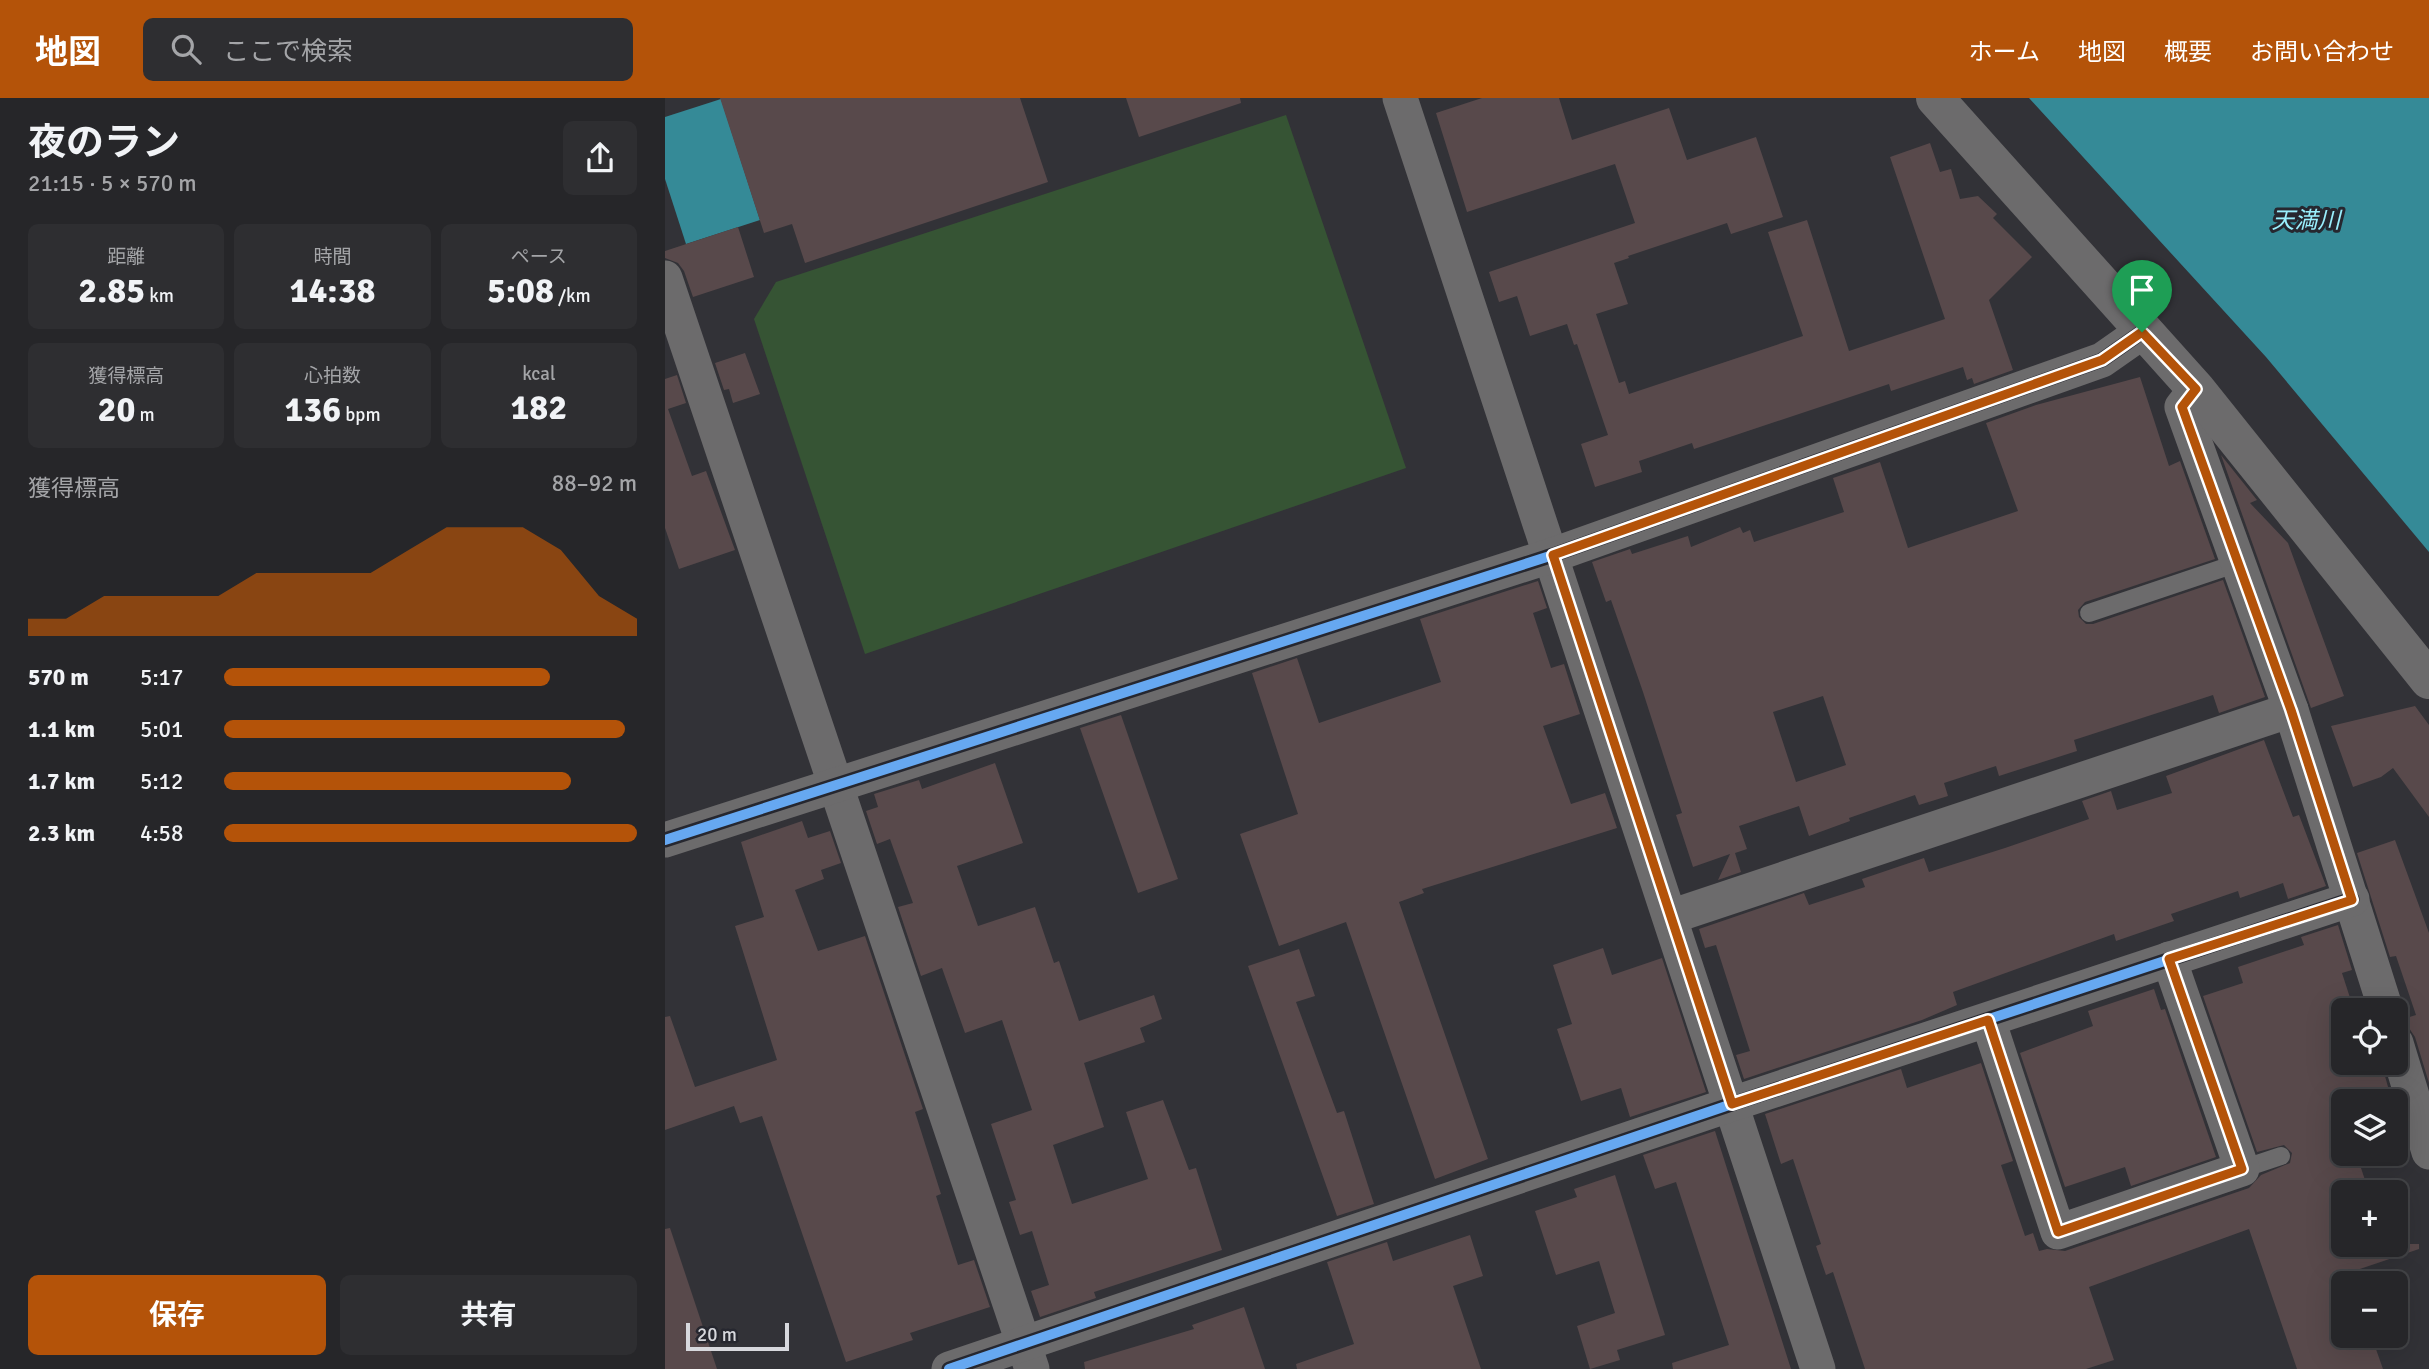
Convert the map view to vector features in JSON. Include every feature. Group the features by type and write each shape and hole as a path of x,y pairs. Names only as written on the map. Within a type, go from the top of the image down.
{"street":[{"path":"1400,98 1553,555 1818,1369"},
{"path":"1935,98 2142,332 2196,389 2429,680"},
{"path":"665,278 1028,1357"},
{"path":"665,840 1553,555 2102,360 2142,332"},
{"path":"2196,389 2182,407 2291,710 2382,998"},
{"path":"1670,917 2291,710"},
{"path":"949,1369 1028,1357 1732,1104 2352,900"},
{"path":"1988,1020 2058,1232 2242,1169 2169,959"},
{"path":"2406,1075 2429,1152"}],"lane":[{"path":"2089,613 2238,564"},
{"path":"2242,1169 2281,1156"}],"green space":[{"path":"1286,115 1406,468 865,654 754,319 776,282"}],"water":[{"name":"天満川","path":"2029,98 2429,98 2429,552 2266,357"},
{"path":"721,99 760,220 686,244 665,179 665,117"}],"building":[{"path":"720,98 1020,98 1048,182 805,263 792,224 764,233"},
{"path":"1126,98 1240,98 1241,103 1139,137"},
{"path":"1482,98 1559,98 1572,140 1669,108 1687,160 1756,137 1783,217 1731,234 1727,223 1614,263 1628,304 1596,314 1619,383 1625,381 1629,394 1803,336 1768,232 1807,220 1849,351 1945,319 1890,157 1930,143 1940,172 1951,169 1960,199 1978,196 1997,214 1993,218 2032,257 1989,300 2013,370 1974,384 1972,378 1967,380 1963,367 1891,391 1889,384 1694,449 1692,443 1639,461 1642,472 1595,487 1581,444 1608,435 1577,344 1574,345 1567,324 1530,336 1517,296 1499,302 1489,272 1635,223 1615,164 1467,212 1436,113"},
{"path":"738,227 754,277 693,297 684,271 678,263 665,258 665,251"},
{"path":"745,353 760,394 733,403 729,389 724,390 715,363"},
{"path":"677,375 686,403 668,409 692,476 706,471 735,550 679,569 665,528 665,379"},
{"path":"2140,377 2169,466 2180,461 2215,559 2085,602 2078,610 2079,617 2086,624 2093,624 2223,580 2265,697 2219,713 2213,695 2074,740 2077,751 1999,776 1996,766 1944,783 1948,796 1919,805 1915,795 1849,818 1850,821 1809,836 1799,806 1739,826 1747,849 1735,853 1741,872 1718,880 1730,854 1693,867 1676,815 1682,813 1643,692 1611,600 1606,602 1592,562 1630,549 1632,554 1688,536 1691,547 1740,527 1743,533 1750,530 1754,542 1844,512 1833,478 1880,462 1908,548 2018,511 1986,423 2036,405","holes":["1823,696 1846,765 1796,782 1773,712"]},
{"path":"2221,455 2257,500 2250,503 2288,543 2344,696 2311,708"},
{"path":"1538,581 1547,608 1533,613 1551,668 1564,664 1580,714 1543,726 1571,804 1605,793 1617,828 1422,889 1424,893 1399,902 1488,1159 1435,1179 1346,922 1279,946 1240,834 1298,814 1252,673 1297,658 1319,723 1441,682 1420,619"},
{"path":"2415,706 2429,725 2429,817 2393,768 2381,777 2353,787 2331,726"},
{"path":"1121,715 1178,879 1138,893 1080,728"},
{"path":"2264,740 2293,817 2299,815 2326,886 2288,899 2283,883 2240,898 2238,891 2171,914 2174,921 2116,941 2114,934 1953,992 1957,1005 1922,1020 1744,1079 1736,1055 1750,1051 1716,945 1705,948 1699,929 1804,893 1809,905 1865,887 1862,879 1924,858 1929,872 2005,848 2089,819 2082,801 2111,791 2117,810 2172,793 2166,776"},
{"path":"995,763 1023,843 957,866 978,926 1035,907 1054,963 1059,961 1079,1021 1154,995 1162,1019 1140,1028 1145,1042 1084,1063 1104,1127 1053,1145 1072,1204 1148,1179 1126,1112 1163,1100 1189,1170 1196,1168 1222,1250 1094,1292 1096,1298 1040,1317 1031,1291 1049,1285 1032,1231 1020,1235 1009,1202 1016,1200 991,1124 1032,1110 1002,1020 965,1033 942,968 921,976 898,907 913,903 890,839 877,844 866,811 878,807 874,794 919,780 922,789"},
{"path":"802,821 808,838 830,831 841,863 821,870 824,879 795,890 818,951 865,936 923,1109 915,1112 941,1194 936,1196 958,1265 974,1260 990,1307 910,1333 913,1340 846,1362 762,1116 740,1123 734,1106 665,1130 665,1017 670,1016 695,1087 777,1060 735,926 764,917 741,842"},
{"path":"2395,840 2429,933 2429,1083 2415,1037 2408,1028 2408,1017 2416,1015 2396,956 2390,957 2357,853"},
{"path":"2338,925 2352,970 2342,973 2350,998 2331,998 2331,1075 2385,1075 2389,1089 2331,1089 2331,1166 2360,1166 2365,1180 2331,1180 2331,1257 2395,1257 2354,1271 2331,1271 2331,1348 2376,1348 2383,1369 2297,1369 2249,1229 2089,1287 2114,1360 2086,1369 1865,1369 1833,1272 1826,1275 1816,1246 1821,1244 1793,1159 1781,1164 1765,1114 1901,1069 1907,1088 1981,1063 2013,1161 2001,1165 2025,1236 2033,1233 2039,1251 2065,1251 2249,1188 2261,1175 2290,1163 2292,1153 2284,1145 2257,1152 2203,996 2243,983 2238,967 2304,945 2301,937"},
{"path":"1603,948 1612,975 1662,958 1706,1092 1630,1117 1621,1088 1581,1101 1557,1029 1572,1024 1553,965"},
{"path":"1299,949 1315,996 1296,1002 1337,1113 1344,1111 1374,1204 1337,1216 1248,966"},
{"path":"2154,989 2161,1010 2165,1009 2216,1157 2131,1186 2125,1167 2065,1187 2020,1053 2093,1026 2088,1011"},
{"path":"1715,1131 1791,1369 1673,1369 1672,1363 1729,1345 1676,1182 1655,1189 1643,1155"},
{"path":"1615,1175 1665,1335 1617,1350 1620,1360 1590,1369 1577,1326 1615,1313 1599,1261 1556,1275 1535,1211 1577,1197 1574,1189"},
{"path":"670,1228 717,1369 665,1369 665,1229"},
{"path":"1470,1235 1483,1276 1453,1286 1481,1369 1297,1369 1296,1364 1354,1344 1327,1262 1387,1242 1393,1261"},
{"path":"2408,1244 2419,1244 2419,1249 2408,1253"},
{"path":"1244,1307 1265,1369 1085,1369 1084,1362 1194,1329 1192,1325"}],"cycle path":[{"path":"665,840 1553,555 2102,360 2142,332"},
{"path":"949,1369 1732,1104 2352,899"}],"route":[{"path":"2142,332 2196,389 2182,407 2291,710 2352,900 2169,959 2242,1169 2058,1232 1988,1020 1732,1104 1553,555 2102,360 2142,332"}]}
